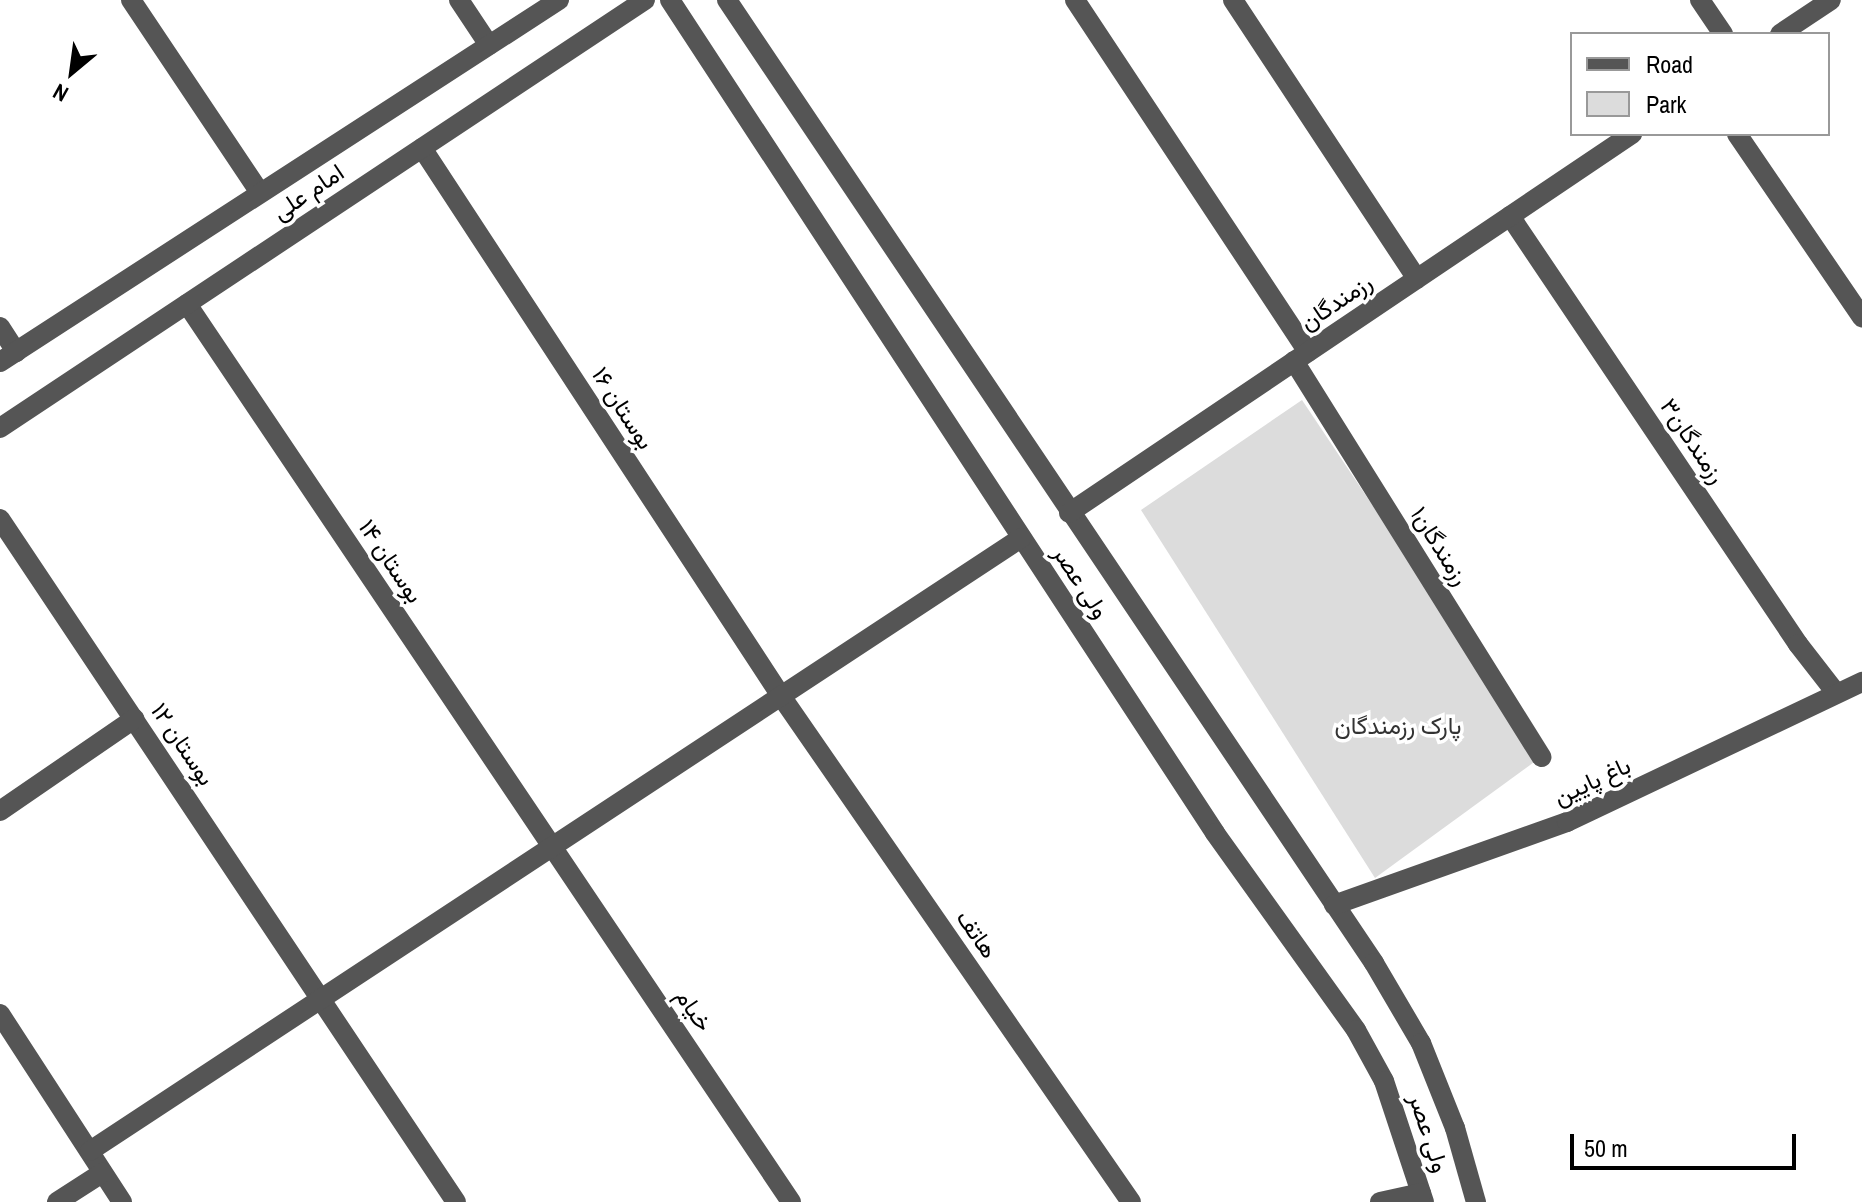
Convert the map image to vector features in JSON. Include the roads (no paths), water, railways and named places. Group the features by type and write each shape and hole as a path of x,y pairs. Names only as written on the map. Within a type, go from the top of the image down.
{"street":[{"path":"131,0 259,191"},
{"path":"459,0 489,45"},
{"name":"امام علی","path":"8,357 259,191 559,0"},
{"name":"امام علی","path":"0,428 645,0"},
{"path":"670,0 691,0"},
{"name":"ولی عصر","path":"670,0 1215,833 1356,1030 1384,1081 1423,1197"},
{"name":"ولی عصر","path":"727,0 1334,905 1421,1043 1455,1128 1476,1202"},
{"name":"رزمندگان۱","path":"1075,0 1301,356 1541,757"},
{"path":"1233,0 1417,279"},
{"path":"1700,0 1722,32"},
{"path":"1783,32 1831,0"},
{"name":"رزمندگان","path":"1069,513 1629,136"},
{"path":"1738,136 1862,317"},
{"name":"بوستان ۱۶","path":"422,148 781,696"},
{"name":"رزمندگان۳","path":"1510,216 1798,644 1836,693"},
{"name":"بوستان ۱۴","path":"187,304 552,847"},
{"path":"0,327 8,357"},
{"name":"بوستان ۱۲","path":"0,519 456,1202"},
{"path":"90,1151 1021,538"},
{"name":"باغ پایین","path":"1334,905 1567,822 1862,682"},
{"name":"هاتف","path":"781,696 1131,1202"},
{"path":"0,811 134,719"},
{"name":"خیام","path":"552,847 791,1202"},
{"path":"0,1014 122,1202"},
{"path":"57,1202 102,1173"},
{"path":"1380,1202 1423,1197"}],"park label":[{"name":"پارک رزمندگان","path":"1398,726"}]}
